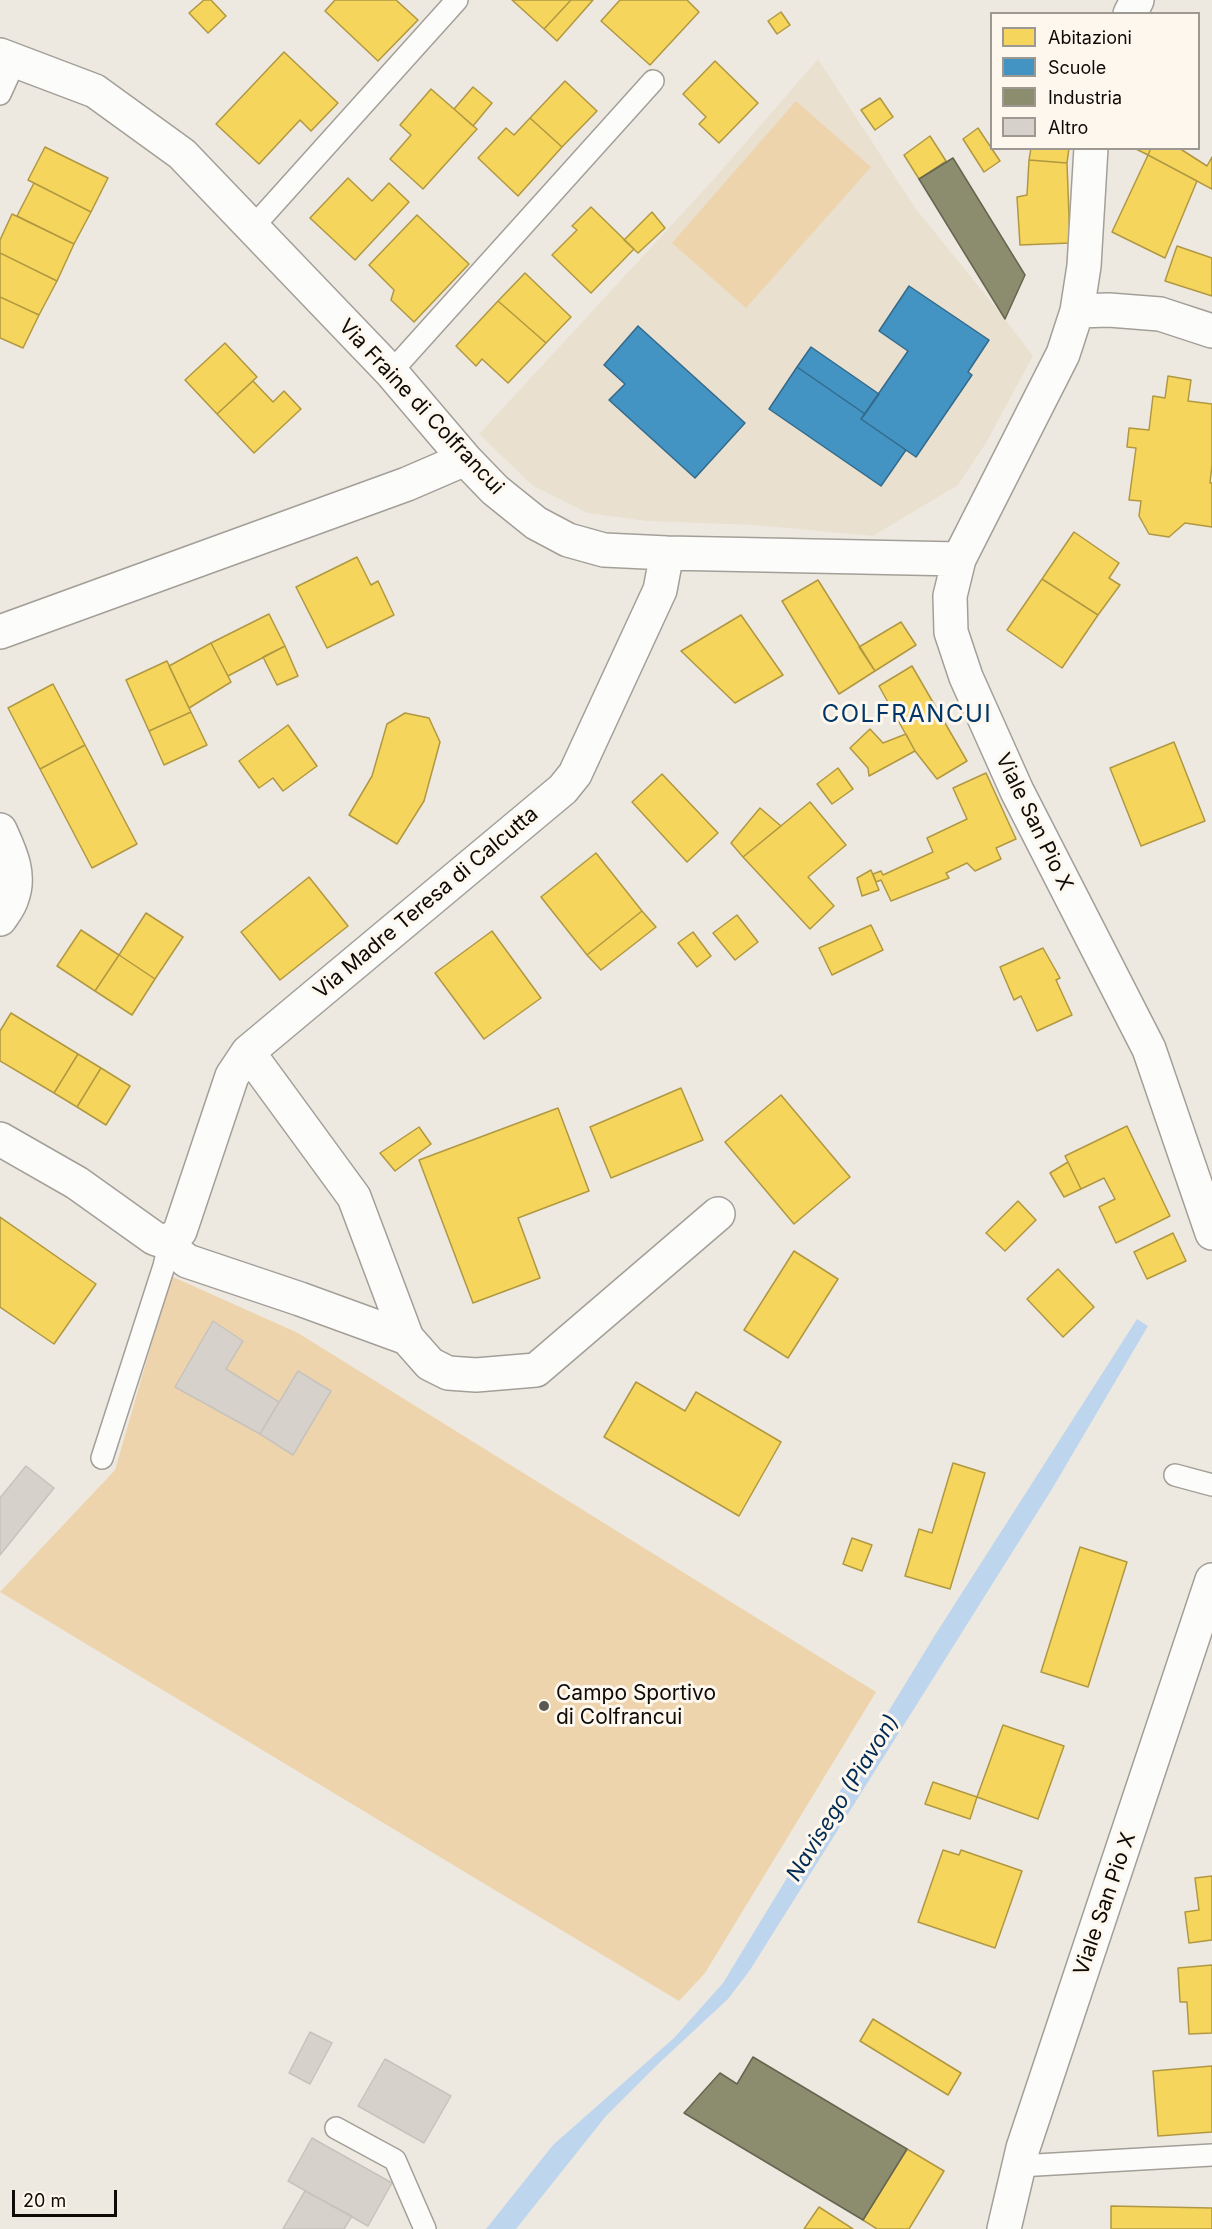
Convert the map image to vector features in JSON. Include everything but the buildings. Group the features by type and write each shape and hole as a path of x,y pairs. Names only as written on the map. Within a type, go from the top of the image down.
{"street":[{"name":"Via Fraine di Colfrancui","path":"8,58 94,91 182,154 391,372 465,459 495,490 528,516 568,540 604,550 959,559"},
{"name":"Viale San Pio X","path":"1091,150 1084,266 1077,311 1063,354 959,559 950,596 951,632 966,677 1017,791 1149,1049 1212,1233"},
{"path":"1077,311 1109,310 1160,314 1212,331"},
{"path":"0,632 407,484 465,459"},
{"name":"Via Madre Teresa di Calcutta","path":"170,1239 180,1232 232,1076 248,1052 563,789 575,774 660,590 667,553"},
{"path":"0,830 12,855 16,873 12,898 0,919"},
{"path":"248,1052 354,1197 407,1338 430,1365 448,1372 476,1375 536,1370 718,1214"},
{"path":"0,1139 77,1183 154,1238 170,1239 176,1252 186,1261 407,1338"},
{"name":"Viale San Pio X","path":"1004,2229 1023,2148 1212,1580"}],"lane":[{"path":"252,228 457,0"},
{"path":"0,94 8,58"},
{"path":"391,372 653,81"},
{"path":"102,1458 164,1266 170,1239"},
{"path":"1175,1474 1212,1485"},
{"path":"336,2128 395,2160 425,2229"},
{"path":"1019,2166 1212,2155"}],"shaded area":[{"path":"818,59 916,209 1033,356 986,443 958,485 873,536 754,525 647,521 587,513 533,486 479,434 713,180"},
{"path":"796,101 871,167 746,308 672,243"},
{"name":"Campo Sportivo di Colfrancui","path":"171,1276 298,1333 876,1692 705,1973 679,2001 0,1592 115,1470"}],"water":[{"name":"Navisego (Piavon)","path":"1137,1319 1148,1326 1052,1489 750,1970 728,1999 606,2116 516,2229 486,2229 553,2145 674,2038 723,1983 935,1635"}],"place":[{"name":"Campo Sportivo di Colfrancui","path":"544,1706"}],"district":[{"name":"COLFRANCUI","path":"907,715"}]}
